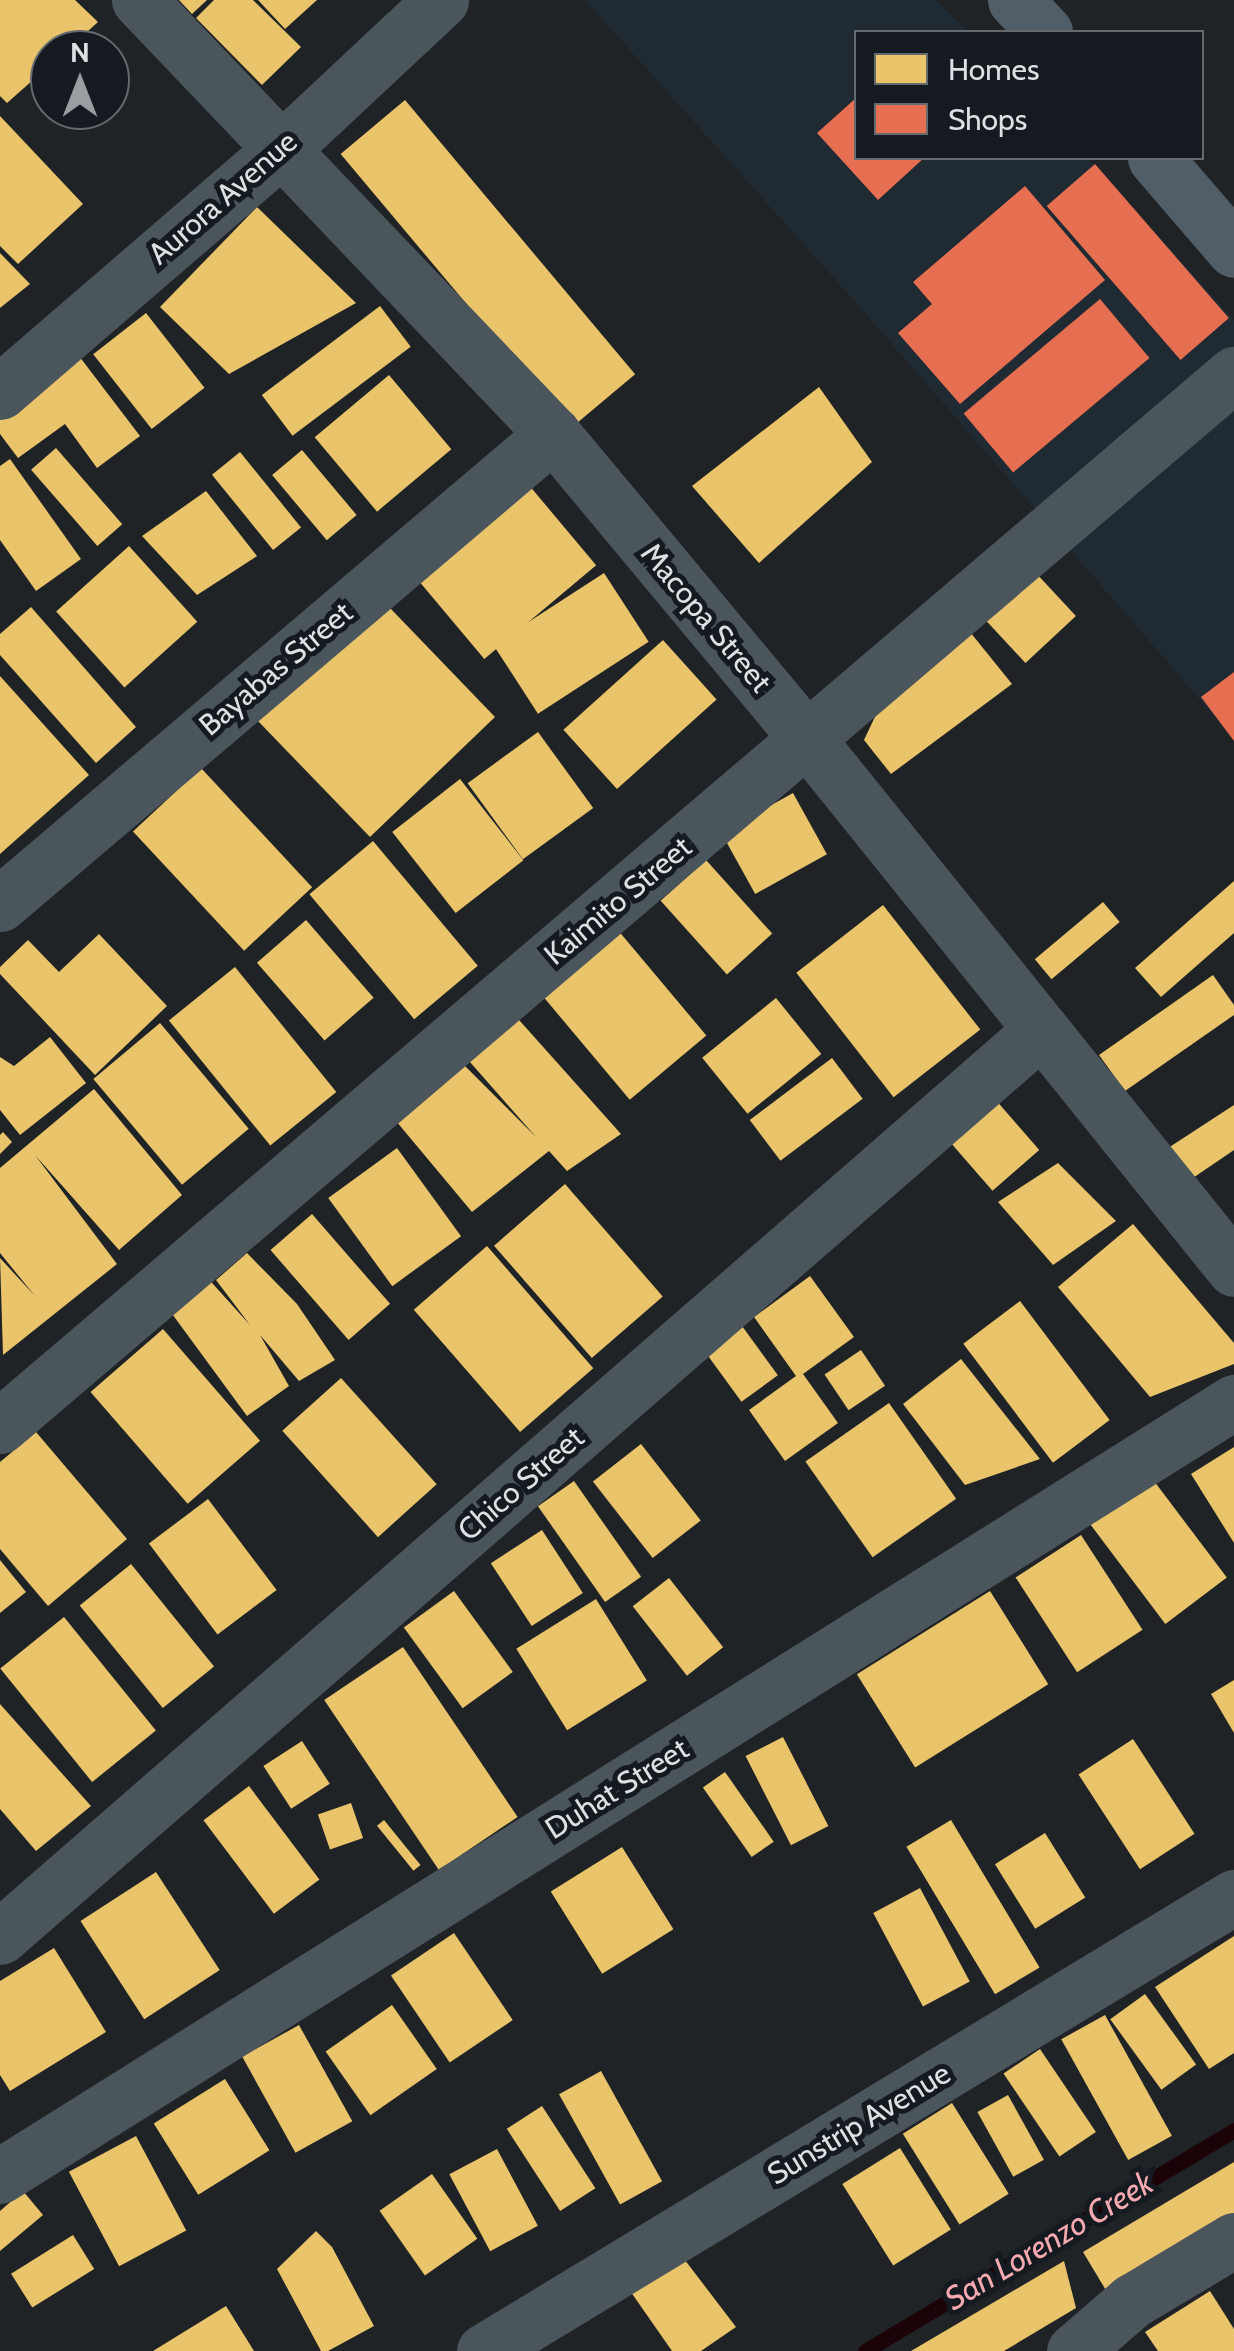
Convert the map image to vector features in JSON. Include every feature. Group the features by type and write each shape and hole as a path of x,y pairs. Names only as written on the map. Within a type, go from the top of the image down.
{"main road":[{"path":"1015,0 1043,30"},
{"path":"1156,160 1234,250"}],"street":[{"name":"Macopa Street","path":"139,0 552,434 808,740 1234,1269"},
{"name":"Aurora Avenue","path":"0,392 282,148 441,0"},
{"name":"Kaimito Street","path":"0,1426 1234,374"},
{"name":"Bayabas Street","path":"0,904 552,434"},
{"name":"Chico Street","path":"0,1937 1041,1030"},
{"name":"Duhat Street","path":"0,2176 1234,1402"},
{"name":"Sunstrip Avenue","path":"484,2351 1234,1897"},
{"path":"1074,2351 1132,2301 1234,2240"}],"shaded area":[{"path":"585,0 936,0 966,30 854,30 854,160 1090,160 1234,320 1234,739 866,314"}],"building: Homes":[{"path":"0,0 75,0 98,22 89,30 30,30 30,83 7,103 0,96"},
{"path":"179,0 207,0 192,14"},
{"path":"214,0 253,0 301,47 262,85 196,18"},
{"path":"258,0 317,0 285,29"},
{"path":"405,100 635,374 571,428 341,154"},
{"path":"0,116 83,204 18,264 0,246"},
{"path":"257,207 356,303 229,374 160,307"},
{"path":"0,253 30,284 0,308"},
{"path":"380,306 411,347 292,436 262,395"},
{"path":"146,313 204,388 152,429 93,354"},
{"path":"79,356 140,436 97,468 65,424 18,458 0,434 0,414"},
{"path":"389,375 451,449 377,512 315,437"},
{"path":"819,387 872,462 759,563 692,486"},
{"path":"56,448 122,524 97,546 31,470"},
{"path":"302,450 357,515 327,540 272,475"},
{"path":"240,452 301,527 273,550 212,475"},
{"path":"10,459 81,559 36,591 0,540 0,466"},
{"path":"528,484 596,565 484,659 416,578"},
{"path":"206,491 257,556 197,595 142,536"},
{"path":"129,546 197,622 124,687 56,612"},
{"path":"1035,572 1076,616 1025,663 985,619"},
{"path":"604,573 649,642 538,714 493,645"},
{"path":"377,605 391,609 495,717 370,837 257,720"},
{"path":"31,607 136,727 96,763 0,655 0,634"},
{"path":"966,627 1012,684 891,774 864,740 882,702"},
{"path":"663,640 717,699 617,789 563,730"},
{"path":"0,676 89,775 0,854"},
{"path":"538,732 593,808 523,859 468,783"},
{"path":"201,768 312,887 244,951 133,831"},
{"path":"460,779 523,860 456,913 392,832"},
{"path":"793,793 827,854 755,894 721,833"},
{"path":"373,841 478,966 414,1019 309,894"},
{"path":"706,860 772,934 727,974 661,901"},
{"path":"1234,881 1234,933 1161,997 1135,968"},
{"path":"1103,902 1120,922 1052,979 1035,959"},
{"path":"883,905 980,1030 894,1097 796,973"},
{"path":"306,920 374,998 325,1040 257,963"},
{"path":"617,929 706,1035 630,1100 540,993"},
{"path":"99,934 167,1006 95,1075 0,974 0,967 28,940 59,972"},
{"path":"235,967 336,1092 270,1146 169,1020"},
{"path":"1213,975 1234,1005 1234,1015 1125,1091 1099,1055"},
{"path":"776,998 821,1054 747,1114 702,1058"},
{"path":"511,1011 621,1134 567,1171 549,1151 472,1212 391,1115 457,1058 536,1137 462,1053"},
{"path":"160,1023 249,1129 182,1185 93,1079"},
{"path":"50,1037 86,1083 20,1135 0,1110 0,1057 14,1066"},
{"path":"832,1058 863,1099 780,1161 750,1120"},
{"path":"94,1089 182,1195 119,1250 35,1155 117,1264 3,1355 0,1258 35,1296 0,1253 0,1168"},
{"path":"994,1098 1039,1150 992,1191 947,1139"},
{"path":"1234,1105 1234,1150 1187,1182 1165,1150"},
{"path":"3,1132 12,1142 0,1154 0,1135"},
{"path":"397,1148 461,1236 392,1286 328,1198"},
{"path":"1058,1163 1116,1221 1053,1265 998,1202"},
{"path":"565,1184 663,1296 592,1358 494,1246"},
{"path":"312,1214 390,1304 349,1340 270,1250"},
{"path":"1133,1224 1234,1343 1234,1364 1150,1397 1058,1287"},
{"path":"487,1246 593,1368 520,1432 414,1310"},
{"path":"247,1253 297,1304 335,1360 299,1381 260,1335 289,1386 247,1416 167,1307 204,1274 250,1325 216,1280"},
{"path":"810,1276 854,1337 803,1374 838,1423 785,1461 749,1410 796,1376 754,1317"},
{"path":"1020,1301 1110,1420 1053,1463 963,1344"},
{"path":"742,1326 778,1375 741,1402 706,1352"},
{"path":"163,1329 260,1441 188,1504 91,1392"},
{"path":"861,1350 885,1386 849,1410 825,1375"},
{"path":"961,1359 1040,1459 965,1485 903,1404"},
{"path":"341,1378 437,1484 378,1537 282,1431"},
{"path":"889,1403 956,1499 873,1557 805,1462"},
{"path":"36,1432 127,1539 48,1606 0,1549 0,1462"},
{"path":"641,1444 701,1520 653,1558 593,1482"},
{"path":"1234,1447 1234,1543 1191,1474"},
{"path":"1145,1469 1227,1578 1165,1624 1084,1515"},
{"path":"574,1481 641,1577 605,1602 538,1506"},
{"path":"208,1499 277,1590 218,1635 149,1544"},
{"path":"542,1530 583,1593 532,1626 491,1563"},
{"path":"1081,1535 1143,1630 1077,1672 1016,1577"},
{"path":"0,1560 26,1592 0,1613"},
{"path":"131,1564 214,1667 163,1708 80,1606"},
{"path":"669,1578 723,1647 687,1676 633,1606"},
{"path":"454,1591 513,1672 463,1708 404,1627"},
{"path":"990,1591 1048,1684 915,1767 857,1674"},
{"path":"596,1599 647,1680 567,1730 516,1649"},
{"path":"64,1617 156,1730 92,1782 0,1669"},
{"path":"403,1647 518,1817 439,1870 324,1700"},
{"path":"1234,1680 1234,1733 1211,1694"},
{"path":"0,1704 91,1806 36,1851 0,1809"},
{"path":"783,1737 828,1826 791,1845 746,1756"},
{"path":"1133,1739 1195,1834 1140,1869 1078,1774"},
{"path":"302,1741 330,1784 291,1809 263,1766"},
{"path":"725,1772 774,1842 752,1857 703,1787"},
{"path":"249,1786 319,1879 274,1914 203,1820"},
{"path":"351,1803 363,1838 330,1849 318,1814"},
{"path":"384,1820 421,1865 414,1871 377,1826"},
{"path":"951,1820 1040,1967 995,1994 906,1847"},
{"path":"1045,1833 1085,1897 1035,1929 995,1864"},
{"path":"622,1847 673,1929 602,1974 551,1892"},
{"path":"156,1872 220,1970 144,2019 81,1921"},
{"path":"920,1888 970,1982 923,2006 873,1913"},
{"path":"454,1933 513,2020 450,2063 391,1975"},
{"path":"1234,1936 1234,2053 1209,2069 1155,1987"},
{"path":"54,1948 106,2032 10,2091 0,2075 0,1981"},
{"path":"1145,1994 1196,2064 1161,2090 1110,2019"},
{"path":"392,2005 437,2069 370,2115 326,2051"},
{"path":"1105,2015 1172,2136 1128,2160 1061,2039"},
{"path":"299,2025 352,2121 295,2153 242,2057"},
{"path":"1040,2049 1096,2132 1059,2157 1004,2074"},
{"path":"601,2071 662,2181 620,2204 559,2094"},
{"path":"225,2079 270,2150 198,2195 154,2124"},
{"path":"1008,2095 1044,2160 1013,2177 977,2112"},
{"path":"952,2103 1009,2194 960,2224 903,2134"},
{"path":"542,2106 595,2188 560,2211 507,2129"},
{"path":"136,2136 186,2230 119,2266 69,2172"},
{"path":"900,2148 951,2229 893,2265 842,2184"},
{"path":"497,2149 538,2226 490,2251 449,2174"},
{"path":"1234,2162 1234,2222 1110,2297 1083,2252"},
{"path":"432,2174 477,2239 425,2275 380,2211"},
{"path":"23,2191 43,2215 0,2251 0,2211"},
{"path":"316,2231 332,2247 374,2326 328,2351 321,2351 277,2269"},
{"path":"73,2235 94,2269 32,2308 11,2274"},
{"path":"678,2251 736,2327 701,2351 672,2351 626,2285"},
{"path":"1064,2261 1076,2308 1004,2351 911,2351"},
{"path":"1210,2291 1234,2329 1234,2351 1158,2351 1145,2332"},
{"path":"226,2306 254,2351 153,2351"}],"building: Shops":[{"path":"854,100 854,160 922,160 878,200 817,133"},
{"path":"1095,164 1229,318 1181,360 1047,206"},
{"path":"1025,186 1105,280 960,404 898,333 932,304 913,282"},
{"path":"1100,299 1149,358 1013,472 964,413"},
{"path":"1234,672 1234,741 1201,697"}],"waterway":[{"name":"San Lorenzo Creek","path":"865,2351 1234,2130"}]}
